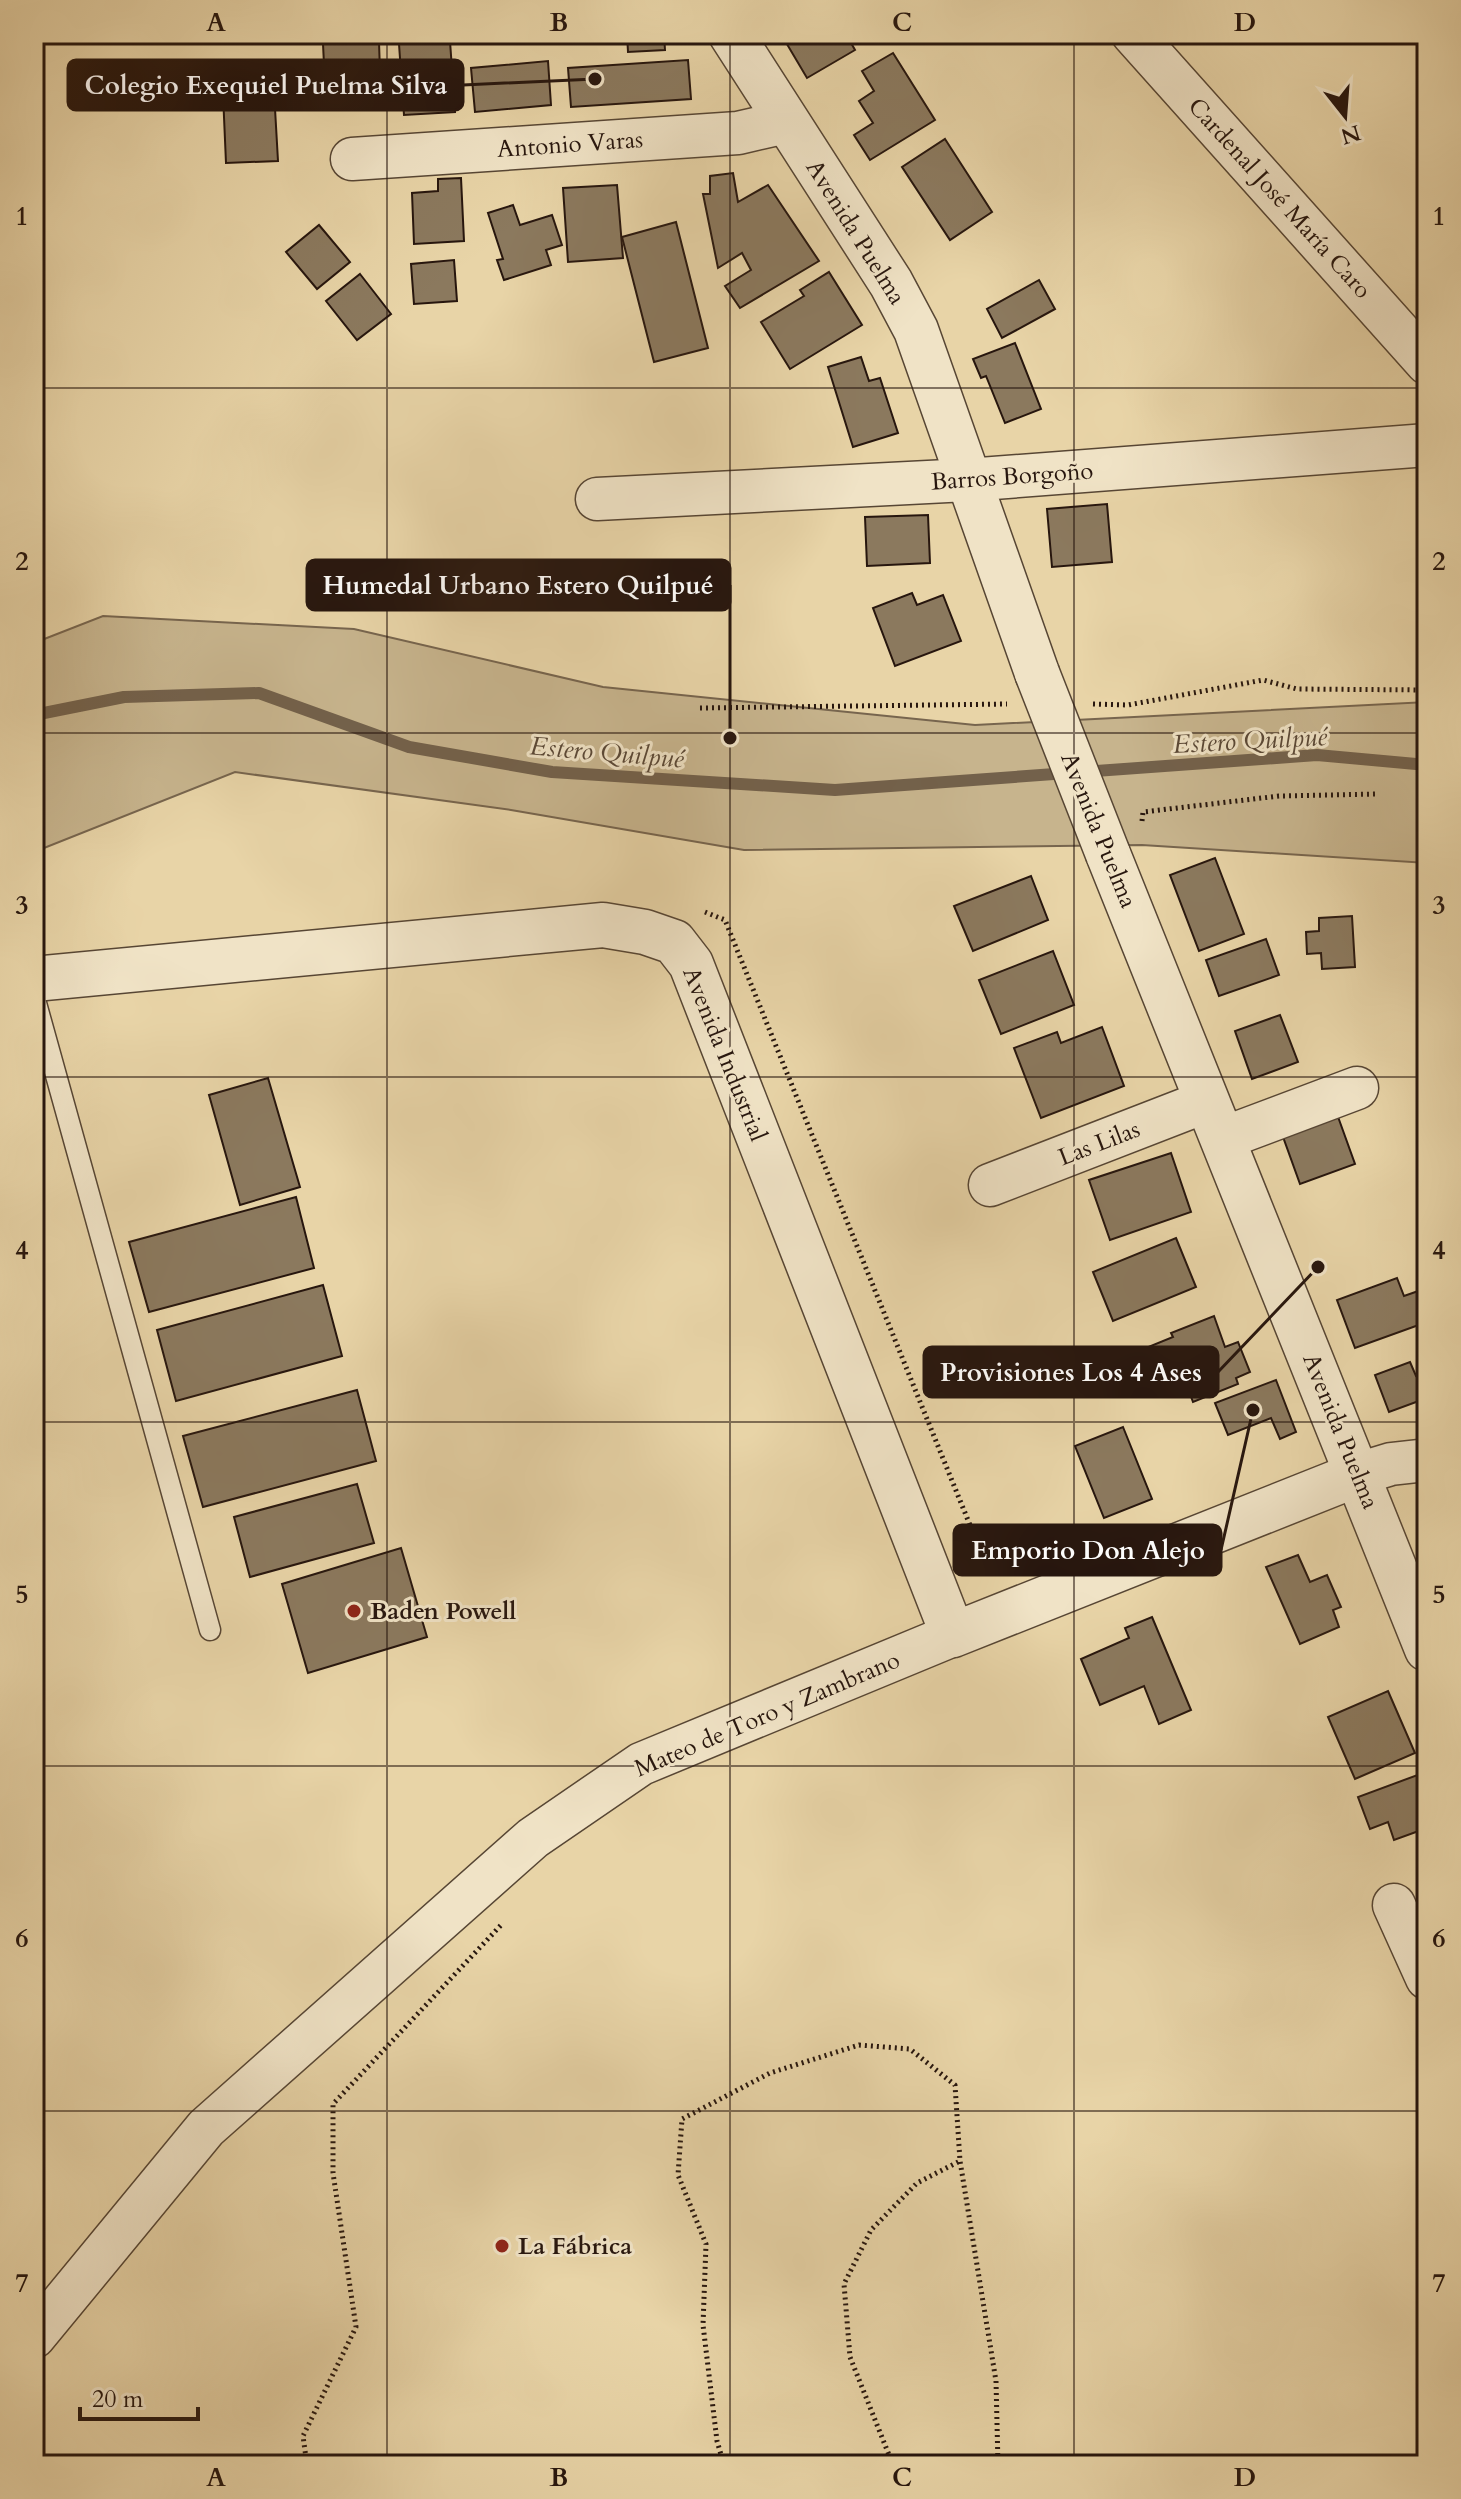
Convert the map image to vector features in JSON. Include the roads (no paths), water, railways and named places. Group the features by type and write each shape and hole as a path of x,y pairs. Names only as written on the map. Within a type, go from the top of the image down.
{"street":[{"name":"Avenida Puelma","path":"731,34 891,283 916,330 1037,673 1427,1649"},
{"name":"Cardenal José María Caro","path":"1133,34 1427,363"},
{"name":"Antonio Varas","path":"352,159 738,133 786,122"},
{"name":"Barros Borgoño","path":"597,499 967,480 1427,445"},
{"name":"Avenida Industrial","path":"34,979 603,925 645,932 674,942 691,964 953,1635"},
{"name":"Las Lilas","path":"990,1185 1215,1120 1357,1088"},
{"path":"1358,1474 1391,1464 1427,1460"},
{"name":"Mateo de Toro y Zambrano","path":"34,2337 206,2128 533,1838 641,1764 953,1635 1358,1474"},
{"path":"1394,1905 1427,1978"}],"lane":[{"path":"34,996 210,1630"}],"waterway":[{"name":"Estero Quilpué","path":"34,715 124,697 259,693 409,747 552,772 835,790 1317,755 1427,765"}],"place":[{"name":"Colegio Exequiel Puelma Silva","path":"595,79"},
{"name":"Humedal Urbano Estero Quilpué","path":"730,738"},
{"name":"Provisiones Los 4 Ases","path":"1318,1267"},
{"name":"Emporio Don Alejo","path":"1253,1410"},
{"name":"Baden Powell","path":"354,1611"},
{"name":"La Fábrica","path":"502,2246"}]}
